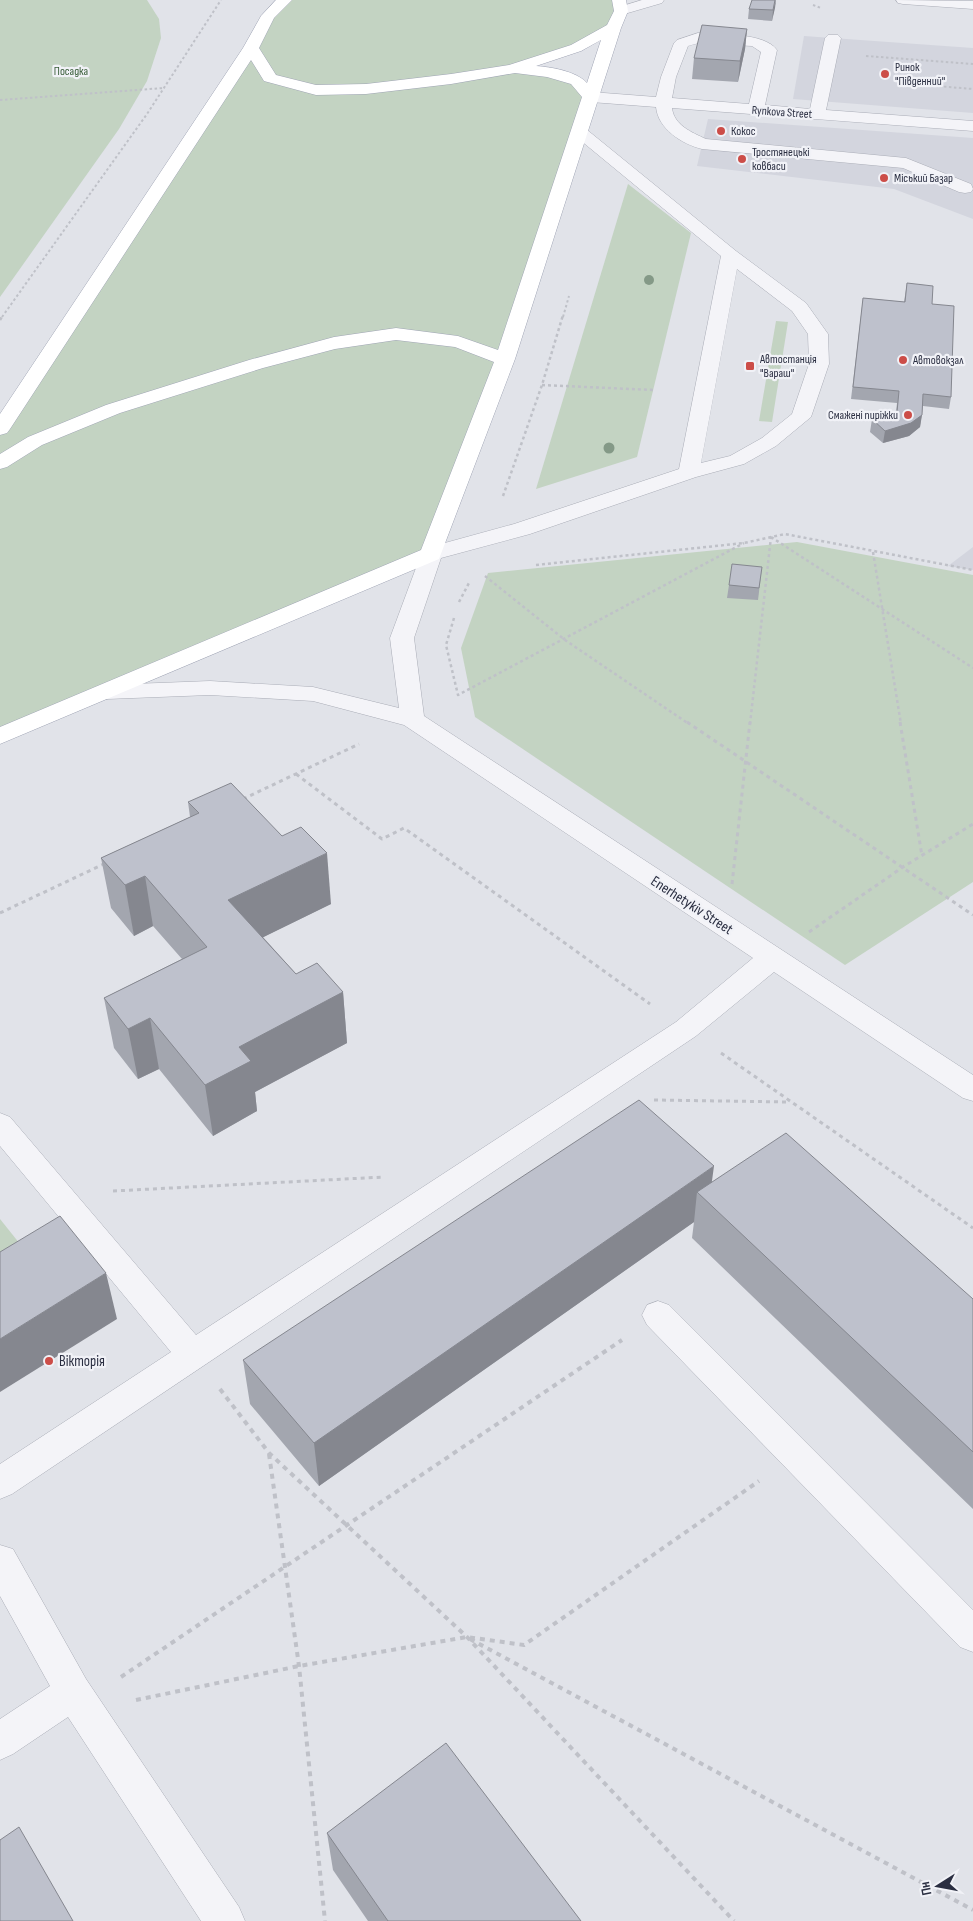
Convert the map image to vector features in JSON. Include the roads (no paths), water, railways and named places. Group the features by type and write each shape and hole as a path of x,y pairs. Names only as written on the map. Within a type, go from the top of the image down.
{"main road":[{"path":"0,429 251,48 270,8 285,0"},
{"path":"0,736 431,554 505,360 622,4"},
{"path":"512,70 576,48 613,28"},
{"path":"251,48 270,78 316,90 366,89 512,70 549,72 577,81 591,97"},
{"path":"0,463 35,441 114,410 256,364 334,343 396,334 458,342 505,360"}],"street":[{"path":"622,4 657,0"},
{"path":"903,0 973,5"},
{"path":"756,110 770,50 756,42 698,38 682,43 662,103 664,116 677,131 702,144 906,163 965,188"},
{"path":"818,114 833,38"},
{"path":"668,85 686,86"},
{"path":"742,90 760,92"},
{"name":"Rynkova Street","path":"591,97 973,126"},
{"path":"412,719 402,638 431,554 522,529 689,473 737,460 769,442 801,417 819,364 818,334 799,307 730,255 580,132"},
{"path":"689,473 730,255"},
{"name":"Enerhetykiv Street","path":"107,692 210,688 313,694 412,719 973,1090"},
{"path":"0,1483 686,1029 772,958"},
{"path":"0,1125 193,1355"},
{"path":"658,1315 973,1635"},
{"path":"0,1560 80,1702 225,1921"},
{"path":"0,1741 80,1702"}],"place":[{"name":"Ринок \"Південний\"","path":"885,74"},
{"name":"Кокос","path":"721,131"},
{"name":"Тростянецькі ковбаси","path":"742,159"},
{"name":"Міський Базар","path":"884,178"},
{"name":"Автовокзал","path":"903,360"},
{"name":"Автостанція \"Вараш\"","path":"750,366"},
{"name":"Смажені пиріжки","path":"908,415"},
{"name":"Вікторія","path":"49,1361"}],"park label":[{"name":"Посадка","path":"71,71"}]}
